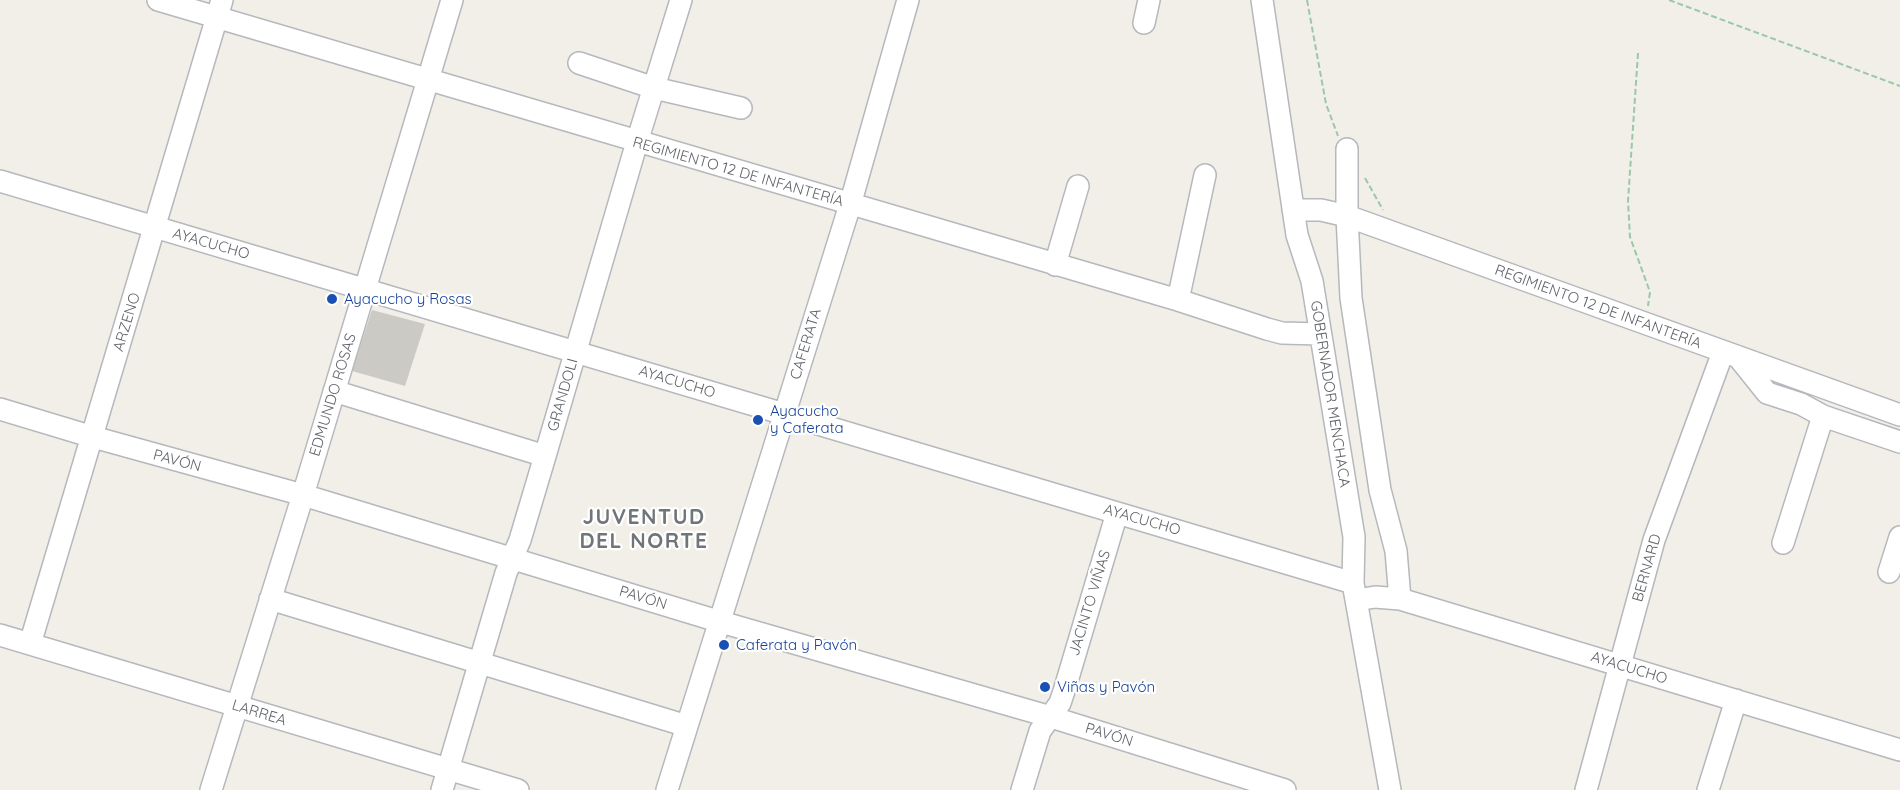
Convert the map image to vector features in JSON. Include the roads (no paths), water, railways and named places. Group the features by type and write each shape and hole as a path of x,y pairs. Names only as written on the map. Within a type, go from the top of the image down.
{"street":[{"name":"REGIMIENTO 12 DE INFANTERÍA","path":"158,0 220,8 428,79 1178,300 1275,331 1320,334"},
{"name":"EDMUNDO ROSAS","path":"211,790 303,495 452,0"},
{"name":"GRANDOLI","path":"442,790 479,663 545,456 681,0"},
{"name":"CAFERATA","path":"667,790 850,205 908,0"},
{"path":"1144,23 1149,0"},
{"name":"GOBERNADOR MENCHACA","path":"1262,0 1293,210 1300,248 1312,281 1354,537 1355,591 1390,790"},
{"name":"ARZENO","path":"30,644 220,8"},
{"path":"579,63 654,88 741,108"},
{"path":"1347,149 1351,298 1380,490 1396,551 1400,599"},
{"path":"1178,300 1205,175"},
{"name":"AYACUCHO","path":"0,181 1117,513 1374,597 1400,599 1900,750"},
{"path":"1055,265 1078,186"},
{"name":"REGIMIENTO 12 DE INFANTERÍA","path":"1293,210 1321,210 1347,216 1900,415"},
{"path":"1731,355 1767,393 1801,404 1823,416 1900,442"},
{"name":"BERNARD","path":"1586,790 1654,540 1731,355"},
{"path":"334,391 545,456"},
{"name":"PAVÓN","path":"0,409 303,495 721,622 1051,717 1285,790"},
{"path":"1783,543 1823,416"},
{"name":"JACINTO VIÑAS","path":"1022,790 1043,724 1051,717 1060,703 1117,513"},
{"path":"1889,572 1900,537"},
{"path":"270,599 687,726"},
{"name":"LARREA","path":"0,635 518,790"},
{"path":"1708,790 1736,700"}],"place":[{"name":"Ayacucho y Rosas","path":"332,299"},
{"name":"Ayacucho y Caferata","path":"758,420"},
{"name":"Caferata y Pavón","path":"724,645"},
{"name":"Viñas y Pavón","path":"1045,687"}],"district":[{"name":"JUVENTUD DEL NORTE","path":"644,530"}]}
